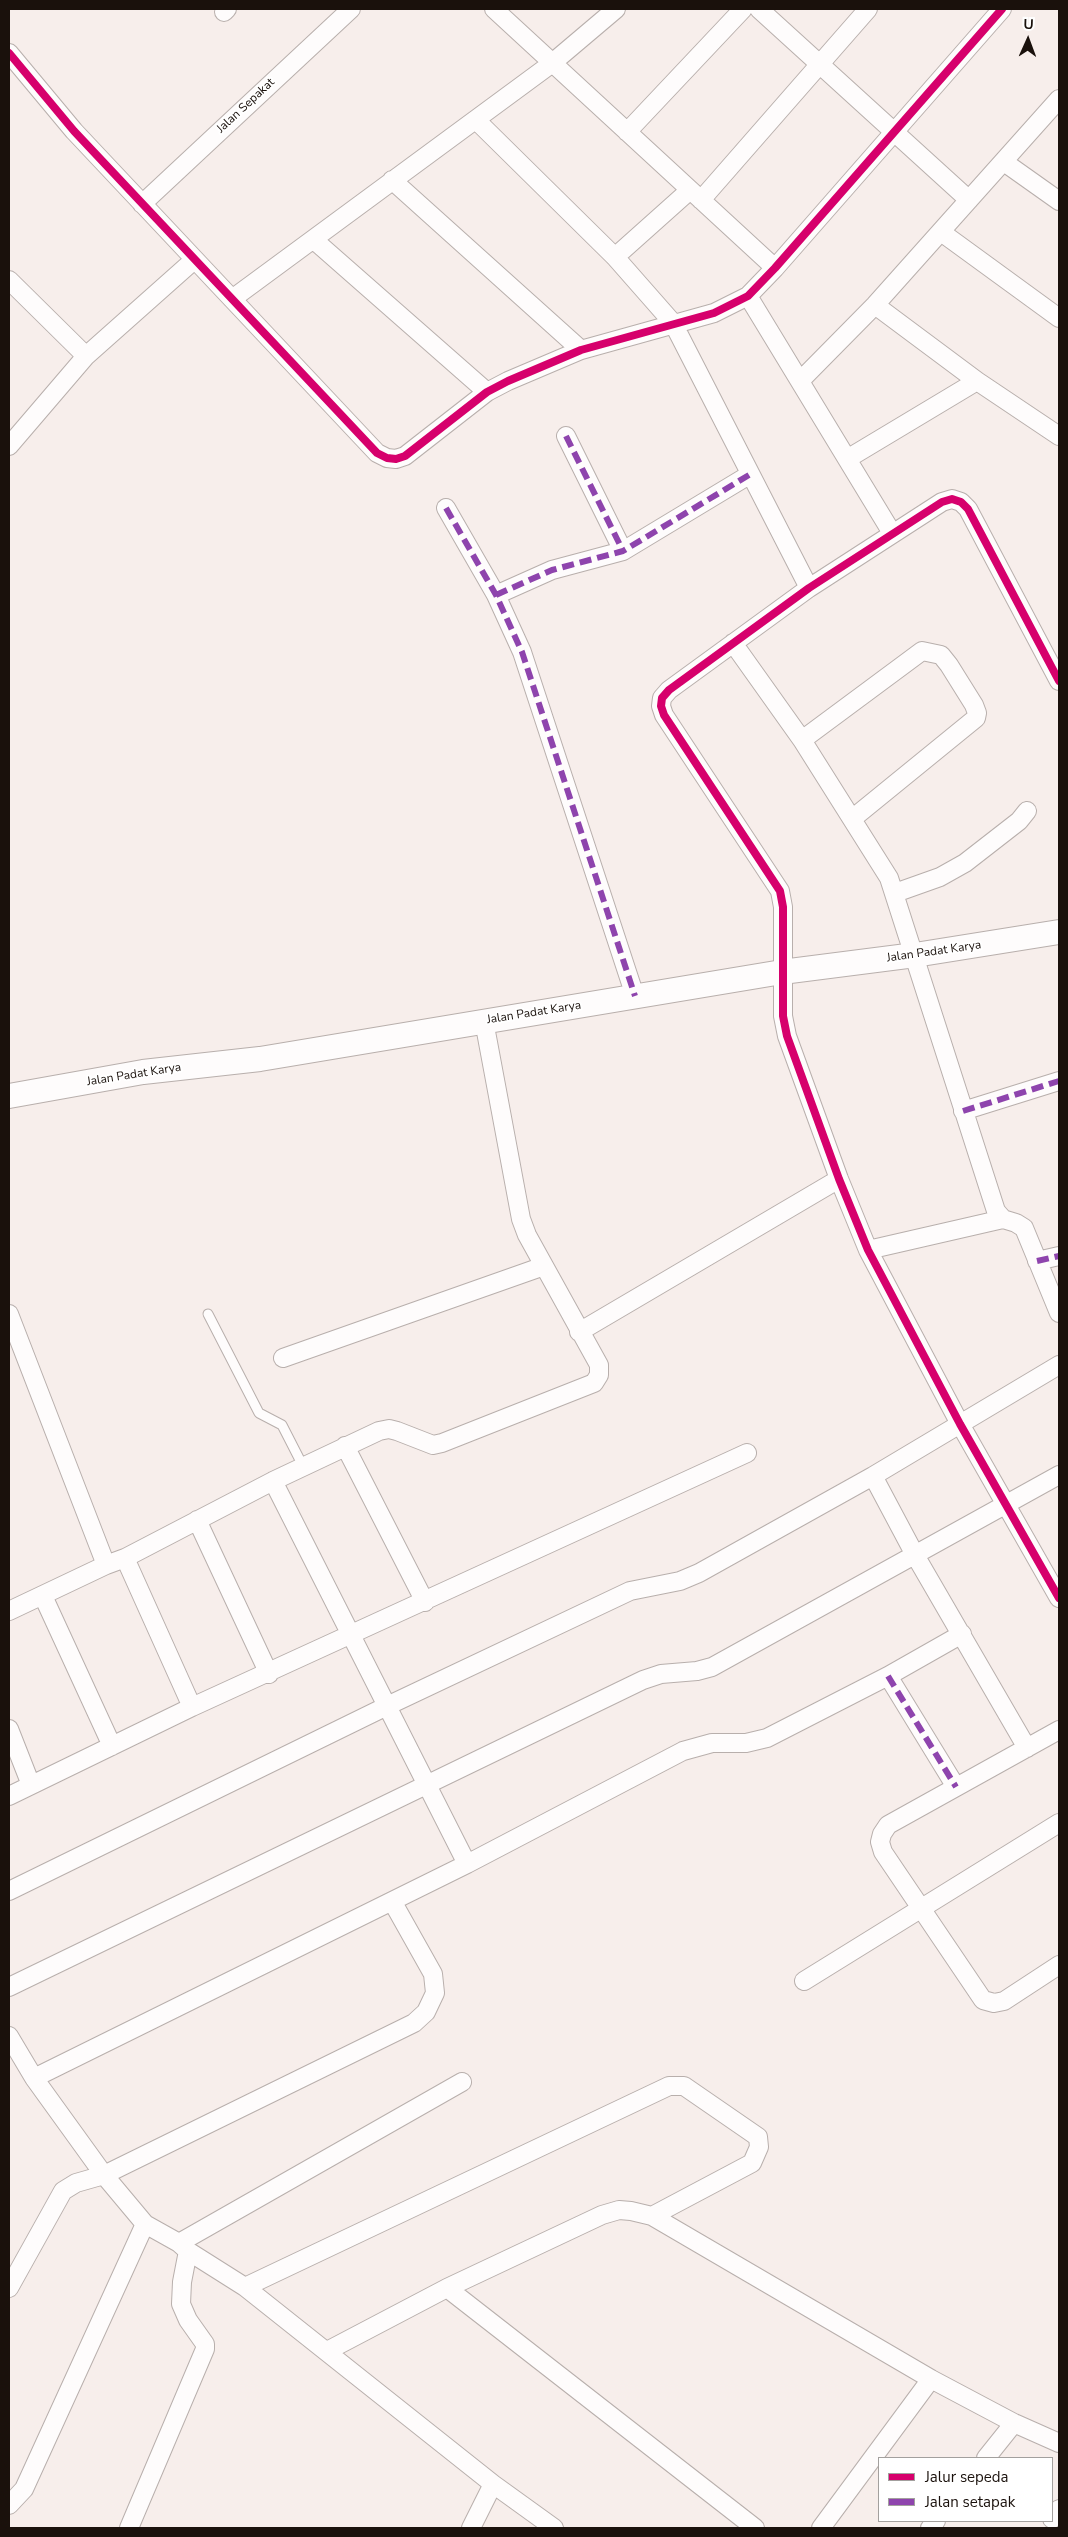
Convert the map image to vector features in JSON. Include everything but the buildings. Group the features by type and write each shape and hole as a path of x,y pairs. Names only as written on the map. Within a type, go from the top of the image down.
{"street":[{"name":"Jalan Sepakat","path":"142,204 350,9"},
{"path":"494,9 775,268"},
{"path":"232,299 552,64 616,9"},
{"path":"627,132 743,9"},
{"path":"760,9 969,200"},
{"path":"616,257 695,195 868,9"},
{"path":"9,53 74,131 194,260 377,453 387,458 405,456 487,392 508,381 581,350 672,323 714,313 748,296 775,268 893,131 1002,9"},
{"path":"800,381 875,305 1059,99"},
{"path":"476,120 616,257 672,323 809,588"},
{"path":"1004,162 1059,201"},
{"path":"392,180 581,350"},
{"path":"941,232 1059,318"},
{"path":"314,240 487,392"},
{"path":"10,446 86,356 194,260"},
{"path":"9,280 86,356"},
{"path":"748,296 892,533"},
{"path":"875,305 977,381 1058,437"},
{"path":"847,459 977,381"},
{"path":"566,436 623,551"},
{"path":"496,595 552,570 623,551 749,475"},
{"path":"1059,681 968,509 961,502 952,499 942,502 892,533 809,588 668,690 662,698 661,706 664,715 780,891 783,907 783,1016 787,1036 839,1179 868,1250 960,1424 1059,1598"},
{"path":"446,508 496,595 522,652 635,996"},
{"path":"733,644 802,740 889,878 996,1211 1003,1219"},
{"path":"802,740 922,651 937,653 950,664 974,705 977,713 976,718 852,819"},
{"path":"895,893 940,877 965,863 1019,821 1027,811"},
{"name":"Jalan Padat Karya","path":"9,1096 143,1072 260,1058 782,972 915,955 1059,932"},
{"path":"9,1610 125,1558 345,1446 389,1429 433,1445 442,1443 594,1383 599,1375 599,1366 527,1234 516,1200 484,1021"},
{"path":"963,1111 1059,1081"},
{"path":"579,1332 839,1179"},
{"path":"868,1250 1003,1219 1016,1223 1024,1228 1059,1313"},
{"path":"1037,1262 1059,1256"},
{"path":"283,1358 544,1266"},
{"path":"9,1314 106,1565"},
{"path":"9,1891 387,1706 630,1590 680,1581 698,1573 874,1476 1059,1365"},
{"path":"345,1446 425,1602"},
{"path":"9,1796 192,1707 269,1674 747,1454"},
{"path":"9,1987 643,1680 660,1674 697,1671 712,1667 1059,1475"},
{"path":"874,1476 915,1554 1027,1748"},
{"path":"273,1481 467,1864"},
{"path":"197,1520 269,1674"},
{"path":"125,1558 192,1707"},
{"path":"43,1596 112,1746"},
{"path":"34,2078 467,1864 683,1751 712,1743 746,1743 767,1738 888,1676 962,1634"},
{"path":"888,1676 956,1787"},
{"path":"9,1729 31,1785"},
{"path":"1059,1730 888,1825 882,1834 880,1842 883,1852 984,2000 994,2003 1004,2001 1059,1966"},
{"path":"804,1981 1059,1823"},
{"path":"9,2288 62,2191 76,2183 104,2175 414,2023 426,2012 435,1993 433,1974 392,1901"},
{"path":"9,2036 34,2078 104,2175 145,2224 245,2287 493,2484 554,2528"},
{"path":"183,2247 462,2082"},
{"path":"245,2287 669,2086 684,2086 758,2138 760,2147 752,2163 652,2216"},
{"path":"327,2351 447,2288 602,2215 620,2210 652,2216 931,2379 1014,2423 1059,2443"},
{"path":"9,2505 24,2489 145,2224"},
{"path":"129,2528 205,2349 205,2344 188,2320 181,2304 183,2247"},
{"path":"447,2288 755,2528"},
{"path":"820,2528 931,2379"},
{"path":"987,2457 1014,2423"},
{"path":"471,2528 493,2484"}],"lane":[{"path":"208,1314 259,1413 282,1425 303,1466"}],"marked path":[{"path":"566,436 623,551"},
{"path":"496,595 552,570 623,551 749,475"},
{"path":"446,508 496,595 522,652 635,996"},
{"path":"963,1111 1059,1081"},
{"path":"1037,1261 1059,1256"},
{"path":"888,1676 956,1787"}],"cycle path":[{"path":"9,53 74,131 377,453 387,458 396,459 405,456 487,392 508,381 581,350 714,313 748,296 775,268 1002,9"},
{"path":"1059,681 968,509 961,502 952,499 942,502 809,588 669,690 662,698 661,706 664,715 780,891 783,907 783,1016 787,1036 839,1179 868,1250 960,1424 1059,1598"}]}
